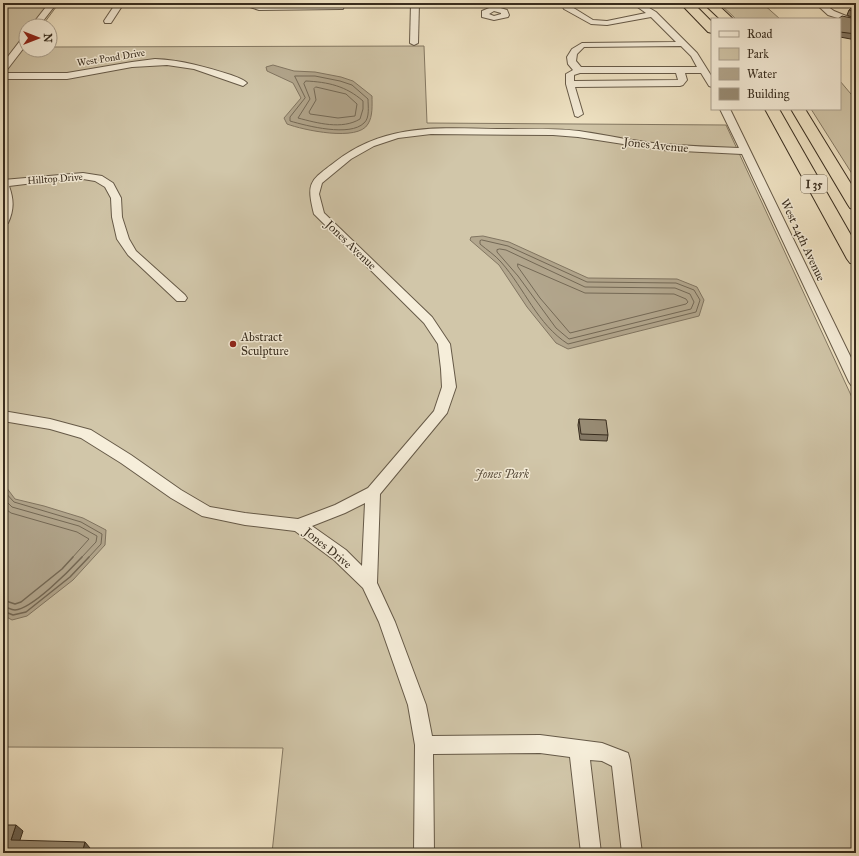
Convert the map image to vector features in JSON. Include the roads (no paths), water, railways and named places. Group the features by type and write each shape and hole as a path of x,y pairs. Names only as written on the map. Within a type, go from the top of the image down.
{"highway":[{"path":"686,3 711,28"},
{"path":"709,3 726,18"},
{"name":"I 35","path":"773,110 856,259"},
{"name":"I 35","path":"799,110 856,205"}],"street":[{"path":"42,18 53,3"},
{"path":"108,21 120,3"},
{"path":"253,3 255,7 259,8 340,7 341,3"},
{"path":"414,3 414,43"},
{"path":"571,3 567,7 591,22 607,23 652,14"},
{"path":"636,3 652,14 694,55 711,82"},
{"path":"819,3 830,12 842,18 856,22"},
{"path":"579,70 575,68 571,60 575,49 582,45 683,44"},
{"path":"3,70 18,50"},
{"name":"West Pond Drive","path":"3,76 74,75 149,62 166,62 183,64 243,83"},
{"path":"578,114 570,84 570,74 579,70 704,70"},
{"path":"570,84 680,83 683,80 680,70"},
{"name":"West 24th Avenue","path":"726,110 856,382"},
{"name":"Jones Avenue","path":"373,492 440,413 449,387 448,369 444,344 428,320 319,214 314,194 317,182 325,174 347,157 371,144 397,135 431,131 553,132 578,134 662,147 746,151"},
{"name":"Hilltop Drive","path":"3,184 58,177 83,176 98,178 109,185 116,198 117,217 123,239 126,244 132,253 181,298"},
{"path":"3,184 9,199 8,208 3,223"},
{"name":"Jones Drive","path":"3,416 50,424 86,434 126,459 176,494 207,512 245,519 299,525 340,555 368,583 387,622 417,705 424,745 424,853"},
{"path":"299,525 373,492 368,583"},
{"path":"424,745 540,744 602,752 621,760 632,853"},
{"path":"579,750 591,853"}],"water":[{"path":"273,65 294,71 315,72 353,81 372,96 370,121 362,129 342,133 317,131 287,124 284,118 301,98 293,83 267,71 266,67"},
{"path":"483,236 509,242 588,278 677,279 697,287 704,300 699,316 568,349 556,343 527,307 499,265 470,240 471,237"},
{"path":"3,483 15,499 83,518 106,530 105,545 73,580 27,616 12,620 3,615"}],"place":[{"name":"Abstract Sculpture","path":"233,344"}],"park label":[{"name":"Jones Park","path":"502,474"}]}
